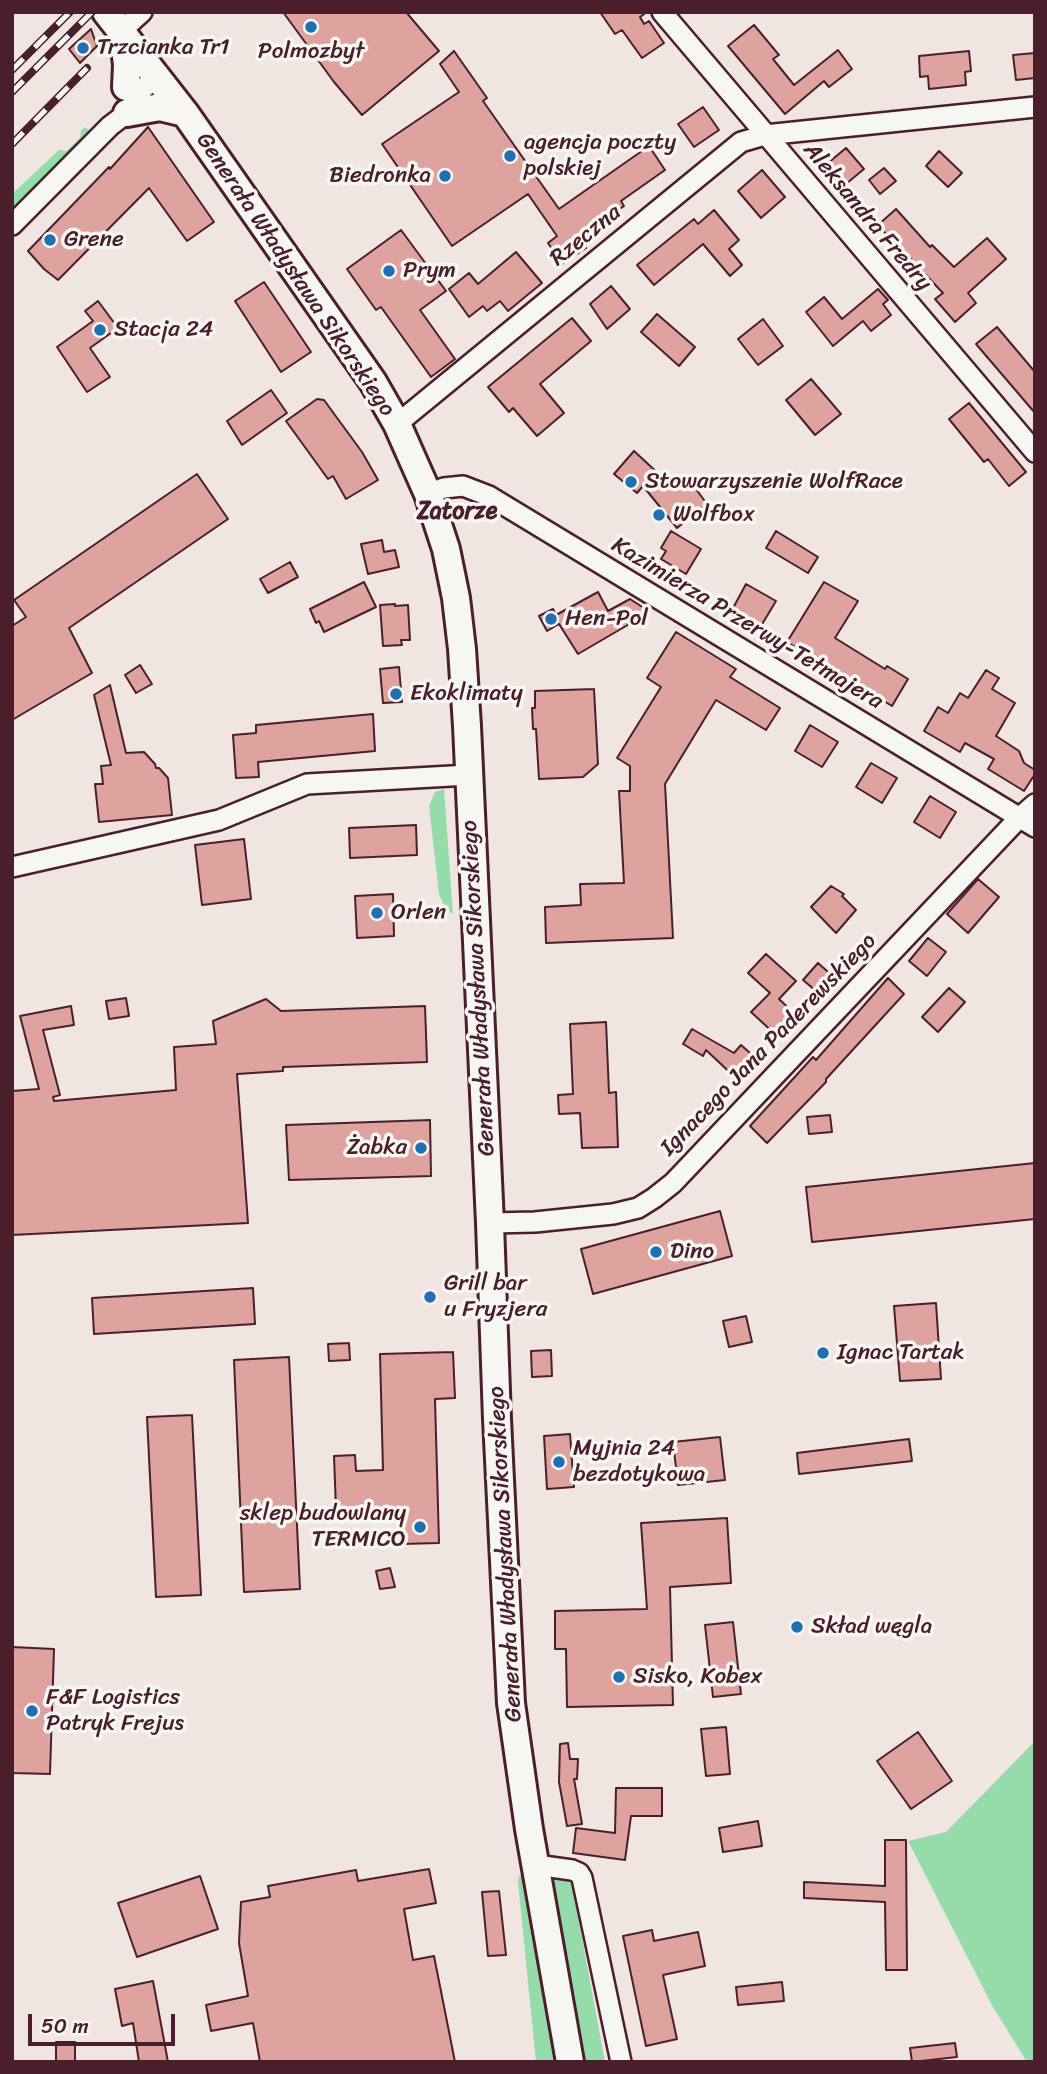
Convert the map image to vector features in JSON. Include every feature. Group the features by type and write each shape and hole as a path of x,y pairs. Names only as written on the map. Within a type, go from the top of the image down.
{"main road":[{"name":"Generała Władysława Sikorskiego","path":"117,25 185,113 373,382 397,424 428,495 446,549 456,598 462,649 510,1691 536,1865 570,2062"},
{"path":"117,25 127,65 125,87"},
{"path":"117,117 160,107 185,113"}],"street":[{"path":"117,25 142,12"},
{"name":"Aleksandra Fredry","path":"662,12 1035,452"},
{"path":"117,117 125,87 150,67"},
{"path":"12,225 142,90 150,67"},
{"name":"Rzeczna","path":"397,424 741,142 765,135 1035,107"},
{"name":"Kazimierza Przerwy-Tetmajera","path":"428,495 444,488 463,486 489,496 1027,822"},
{"path":"12,867 219,821 307,784 469,775"},
{"name":"Ignacego Jana Paderewskiego","path":"490,1223 535,1222 613,1214 638,1208 654,1199 673,1183 1027,822 1035,804"},
{"path":"536,1865 572,1870 582,1878 621,2062"}],"green space":[{"path":"84,127 91,132 12,213 12,194 59,150 66,151 80,138"},
{"path":"444,789 453,914 446,910 439,894 429,806 435,792"},
{"path":"1035,1741 1035,2062 1027,2062 993,2007 908,1841 946,1832"},
{"path":"524,1874 561,2062 536,2062 518,1882 519,1876"},
{"path":"555,1876 568,1879 572,1884 605,2062 580,2062 551,1881"}],"building":[{"path":"283,12 406,12 439,51 362,115 334,82"},
{"path":"600,12 647,12 640,17 644,24 649,21 664,43 642,58 622,30 615,34"},
{"path":"754,25 779,55 773,59 794,85 838,50 852,69 829,87 824,81 785,114 728,46"},
{"name":"Trzcianka Tr1","path":"91,29 97,46 80,63 69,49"},
{"path":"454,51 487,98 483,101 559,209 649,146 665,170 621,201 624,206 578,237 586,248 562,264 548,243 557,236 528,194 452,246 382,144 459,92 440,64"},
{"path":"969,51 971,71 965,72 966,85 929,89 928,76 920,77 919,56"},
{"path":"1035,53 1035,78 1016,80 1013,55"},
{"path":"703,107 719,130 694,147 678,124"},
{"path":"148,127 214,222 187,241 149,188 58,280 28,251"},
{"path":"846,148 864,169 846,184 828,163"},
{"path":"939,151 962,173 948,187 926,166"},
{"path":"884,168 896,181 880,194 869,180"},
{"path":"762,170 785,197 761,218 738,191"},
{"path":"896,209 930,247 932,245 954,267 987,238 1006,259 968,293 976,303 955,322 935,299 943,293 878,225"},
{"path":"714,210 739,240 729,249 742,265 730,276 703,244 654,285 637,265 694,219 698,224"},
{"path":"401,230 446,291 420,310 455,359 431,377 381,307 376,310 347,269"},
{"path":"516,252 542,283 508,311 500,301 487,311 483,306 469,317 449,289 469,273 478,284"},
{"path":"264,282 311,352 281,372 235,301"},
{"path":"611,286 630,309 607,329 590,304"},
{"path":"878,289 888,300 883,304 891,315 871,331 863,321 833,346 806,312 824,297 842,319"},
{"path":"98,301 118,328 90,348 110,377 87,392 57,347 93,321 85,311"},
{"path":"657,314 695,347 679,366 641,332"},
{"path":"572,318 591,341 540,384 564,413 537,436 513,408 509,412 488,387"},
{"path":"763,319 783,346 758,365 738,339"},
{"path":"997,327 1035,372 1035,413 976,344"},
{"path":"811,379 841,414 815,435 786,400"},
{"path":"271,390 287,413 242,445 227,421"},
{"path":"317,399 324,400 362,452 378,480 346,499 333,476 328,479 286,421"},
{"path":"969,403 1026,472 1009,486 988,459 984,462 949,419"},
{"path":"634,451 673,487 684,478 688,483 690,481 707,504 677,528 643,486 637,493 614,474"},
{"path":"197,474 228,519 69,628 92,673 12,720 12,626 26,617 14,600"},
{"path":"671,531 701,549 686,574 661,559 666,551 661,548"},
{"path":"776,531 818,557 808,573 766,548"},
{"path":"382,540 384,552 395,550 399,567 368,574 361,544"},
{"path":"290,562 298,577 268,593 260,579"},
{"path":"364,582 376,607 324,632 319,621 316,623 310,609"},
{"path":"824,582 858,601 835,638 885,669 887,666 908,679 892,706 787,642"},
{"path":"746,584 776,601 761,626 732,610"},
{"path":"598,592 608,611 630,599 650,612 578,654 559,624 547,631 539,616 553,609 556,615"},
{"path":"380,605 408,605 410,640 401,640 402,645 383,646"},
{"path":"676,632 736,669 730,677 780,708 766,730 716,700 665,784 673,938 546,943 545,907 581,905 580,884 624,883 619,791 630,791 630,766 617,758 661,687 647,678"},
{"path":"140,665 152,684 136,693 125,675"},
{"path":"399,667 402,702 383,703 380,669"},
{"path":"986,670 999,678 992,689 1015,703 996,736 1019,751 1024,763 1035,770 1024,791 988,769 994,759 965,743 960,752 924,731 938,707 948,713 960,693 968,698"},
{"path":"110,685 126,753 144,752 168,778 172,815 99,822 95,784 103,784 101,766 111,765 94,695"},
{"path":"594,689 598,764 583,777 539,779 532,708 535,708 535,691"},
{"path":"373,714 375,751 258,762 259,777 236,778 233,735 256,733 256,725"},
{"path":"810,725 838,742 822,767 795,751"},
{"path":"871,763 897,778 882,803 856,787"},
{"path":"930,796 956,812 940,838 914,822"},
{"path":"416,825 417,855 350,858 349,828"},
{"path":"244,839 251,899 202,905 195,845"},
{"path":"978,879 999,897 968,933 947,914"},
{"path":"831,886 844,894 842,896 856,910 836,933 811,907"},
{"path":"393,894 394,936 357,938 355,896"},
{"path":"928,938 946,952 927,976 909,961"},
{"path":"766,954 796,981 779,999 797,1016 777,1036 751,1012 770,993 748,973"},
{"path":"818,963 837,980 822,996 803,980"},
{"path":"888,978 904,994 826,1082 767,1143 750,1126 813,1057 816,1060"},
{"path":"949,988 965,1002 938,1032 922,1017"},
{"path":"126,998 129,1016 109,1019 106,1001"},
{"path":"266,999 281,1011 425,1006 427,1062 283,1067 283,1071 237,1074 248,1223 12,1235 12,1091 39,1089 20,1016 71,1006 74,1025 43,1030 60,1095 53,1097 54,1101 176,1090 174,1047 216,1044 213,1021"},
{"path":"606,1022 609,1093 616,1092 618,1147 582,1148 580,1113 559,1114 558,1095 573,1094 570,1024"},
{"path":"692,1029 734,1053 741,1045 759,1061 740,1082 706,1050 703,1056 683,1044"},
{"path":"830,1115 832,1132 809,1134 807,1117"},
{"path":"430,1120 431,1176 289,1180 286,1125"},
{"path":"1035,1163 1035,1219 812,1242 806,1187"},
{"name":"Dino","path":"720,1211 732,1256 593,1294 581,1249"},
{"path":"253,1288 255,1324 94,1334 92,1298"},
{"path":"936,1303 941,1379 900,1381 894,1306"},
{"path":"746,1316 752,1342 729,1347 723,1321"},
{"path":"349,1343 350,1360 329,1361 328,1344"},
{"path":"551,1350 552,1376 532,1377 531,1351"},
{"path":"453,1352 455,1398 435,1399 439,1543 401,1544 400,1507 336,1509 334,1456 355,1455 356,1471 383,1470 380,1354"},
{"path":"289,1357 300,1589 244,1592 234,1360"},
{"path":"192,1415 201,1595 156,1597 147,1417"},
{"name":"Myjnia 24 bezdotykowa","path":"570,1434 574,1487 547,1489 544,1436"},
{"path":"720,1437 725,1480 678,1485 673,1442"},
{"path":"909,1439 912,1461 799,1474 797,1453"},
{"name":"Sisko, Kobex","path":"727,1518 731,1583 670,1587 673,1705 567,1707 566,1649 555,1649 555,1611 647,1609 641,1523"},
{"path":"390,1568 395,1587 380,1589 376,1571"},
{"path":"733,1622 741,1694 713,1697 705,1625"},
{"name":"F&F Logistics Patryk Frejus","path":"12,1647 54,1649 50,1774 12,1773"},
{"path":"726,1727 730,1774 706,1776 701,1729"},
{"path":"918,1732 952,1781 911,1809 877,1761"},
{"path":"568,1743 570,1759 578,1759 577,1779 574,1779 582,1824 567,1826 559,1782 560,1744"},
{"path":"616,1788 662,1788 662,1816 631,1816 625,1860 573,1853 576,1828 615,1833"},
{"path":"758,1821 762,1846 723,1852 719,1828"},
{"path":"885,1840 906,1840 907,1970 886,1970 885,1902 804,1898 804,1882 885,1886"},
{"path":"429,1869 436,1903 404,1909 413,1960 434,1956 455,2062 260,2062 253,2023 211,2031 206,2005 248,1996 239,1943 241,1902 270,1897 268,1886 356,1870 358,1881"},
{"path":"200,1876 218,1929 137,1957 118,1903"},
{"path":"499,1891 506,1955 488,1956 482,1892"},
{"path":"652,1930 654,1941 698,1932 705,1966 663,1975 677,2039 646,2046 623,1936"},
{"path":"153,1981 168,2062 139,2062 133,2023 122,2026 115,1989"},
{"path":"782,1982 784,2001 738,2005 736,1987"},
{"path":"56,2042 75,2042 75,2062 56,2062"},
{"path":"955,2043 957,2057 912,2062 910,2048"}],"railway":[{"path":"12,70 70,12"},
{"path":"12,92 92,12"},
{"path":"12,144 87,68"}],"place":[{"name":"Polmozbyt","path":"311,27"},
{"name":"Trzcianka Tr1","path":"83,48"},
{"name":"agencja poczty polskiej","path":"510,156"},
{"name":"Biedronka","path":"445,176"},
{"name":"Grene","path":"50,240"},
{"name":"Prym","path":"389,271"},
{"name":"Stacja 24","path":"100,330"},
{"name":"Stowarzyszenie WolfRace","path":"631,482"},
{"name":"Wolfbox","path":"659,515"},
{"name":"Hen-Pol","path":"551,619"},
{"name":"Ekoklimaty","path":"396,694"},
{"name":"Orlen","path":"377,913"},
{"name":"Żabka","path":"421,1148"},
{"name":"Dino","path":"656,1252"},
{"name":"Grill bar u Fryzjera","path":"430,1297"},
{"name":"Ignac Tartak","path":"823,1353"},
{"name":"Myjnia 24 bezdotykowa","path":"559,1462"},
{"name":"sklep budowlany TERMICO","path":"420,1527"},
{"name":"Skład węgla","path":"797,1627"},
{"name":"Sisko, Kobex","path":"619,1677"},
{"name":"F&F Logistics Patryk Frejus","path":"32,1711"}],"district":[{"name":"Zatorze","path":"457,512"}]}
